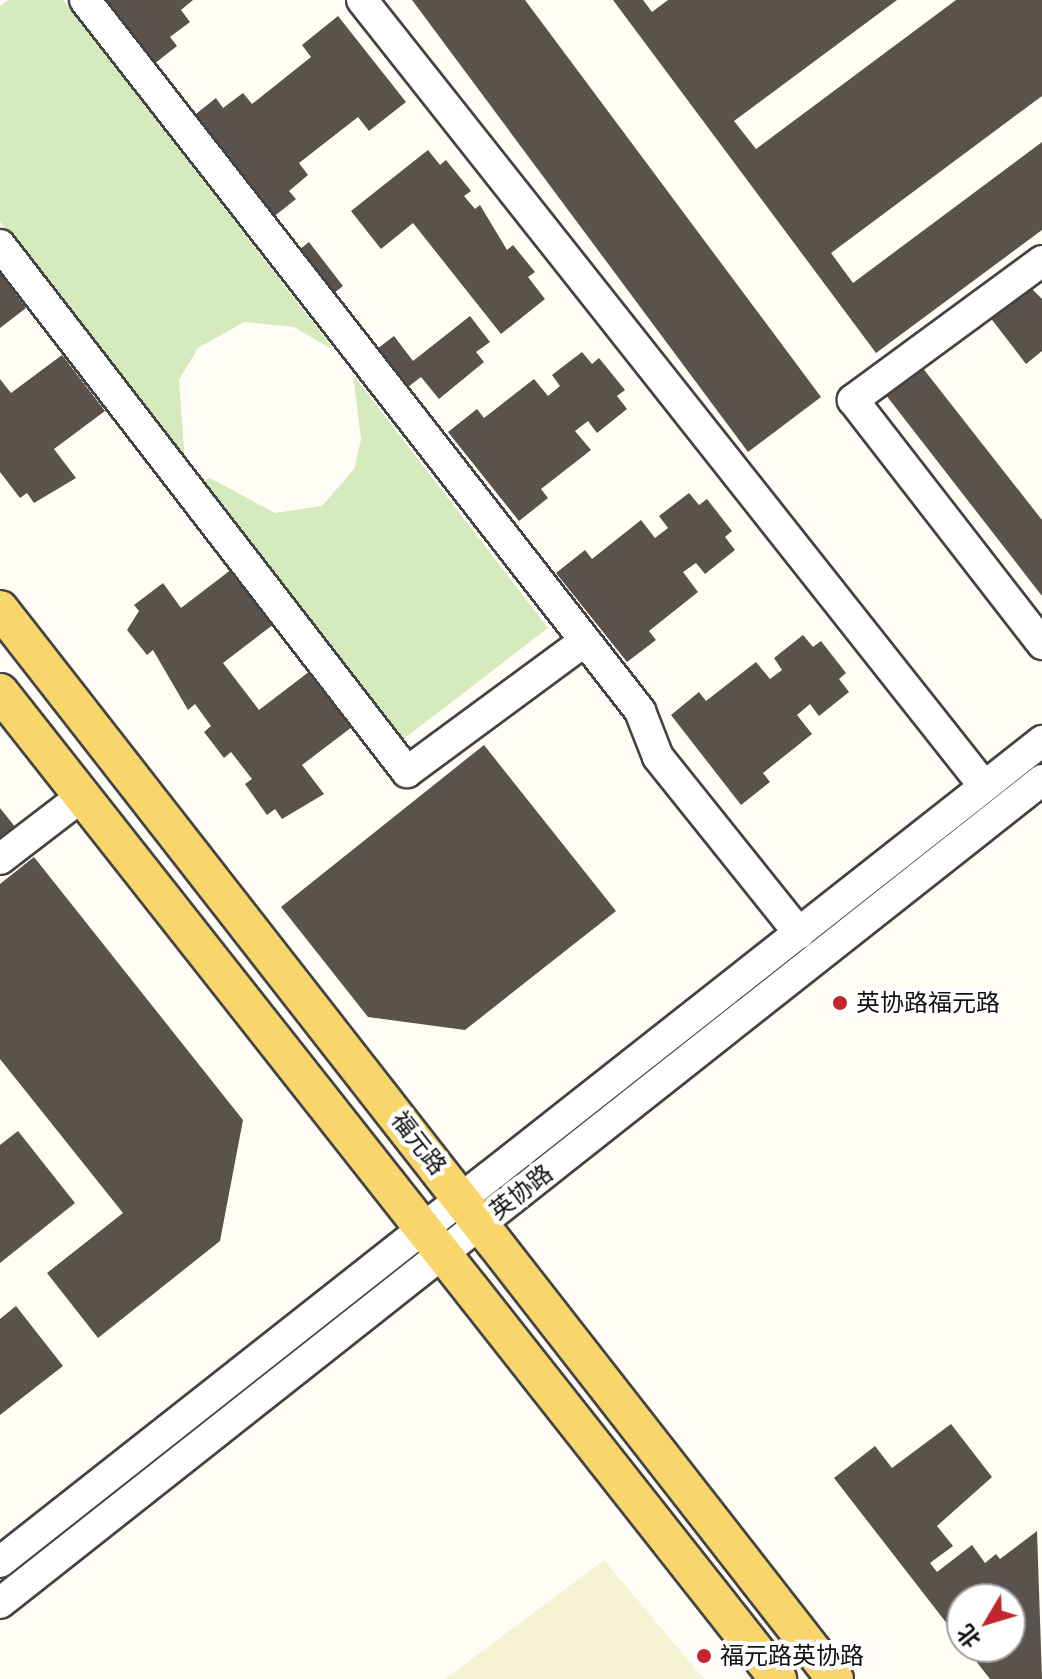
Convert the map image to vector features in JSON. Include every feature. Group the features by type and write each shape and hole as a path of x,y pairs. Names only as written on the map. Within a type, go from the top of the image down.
{"main road":[{"name":"福元路","path":"0,609 835,1679"},
{"path":"0,692 778,1679"}],"street":[{"path":"85,0 640,711 658,757 799,933"},
{"path":"362,0 984,786"},
{"path":"0,245 407,772 585,641"},
{"path":"1042,261 853,400 1042,644"},
{"name":"英协路","path":"0,1603 799,933 1042,741"},
{"name":"英协路","path":"472,1210 1042,780"},
{"path":"0,859 82,796"},
{"name":"英协路","path":"0,1562 432,1242"}],"shaded area":[{"path":"604,1560 704,1679 445,1679"}],"green space":[{"path":"8,0 63,0 335,351 294,327 244,322 198,348 179,380 185,462 0,222 0,6"},
{"path":"353,375 548,628 401,741 201,482 210,478 275,513 322,506 354,469 361,440"}],"building":[{"path":"102,0 193,0 181,10 190,22 170,37 177,46 154,64"},
{"path":"412,0 525,0 821,397 748,452"},
{"path":"613,0 643,0 652,12 668,0 897,0 734,121 756,149 956,0 1042,0 1042,96 831,253 853,283 1042,142 1042,230 876,353"},
{"path":"338,16 406,102 369,131 358,117 299,163 308,175 289,191 296,199 272,218 192,117 216,98 223,108 243,93 252,104 311,57 302,45"},
{"path":"428,150 440,165 446,160 471,191 464,196 475,209 480,205 507,250 513,245 535,272 528,277 545,299 501,334 413,223 381,249 351,211"},
{"path":"309,242 343,286 330,296 295,253"},
{"path":"0,273 26,308 0,328"},
{"path":"1025,282 1042,299 1042,351 1026,364 986,312"},
{"path":"470,316 490,342 476,352 484,362 439,399 421,377 404,390 373,352 394,336 413,361"},
{"path":"582,352 592,364 599,358 625,390 617,396 627,409 597,433 588,421 575,431 591,450 541,489 548,498 519,521 448,432 477,409 484,418 534,379 548,396 560,386 552,375"},
{"path":"62,355 105,411 54,449 76,478 34,503 27,493 20,498 0,472 0,379 11,393"},
{"path":"918,362 1042,520 1042,596 882,390"},
{"path":"689,493 699,505 707,499 732,531 725,537 735,550 705,574 696,563 683,572 698,592 649,631 656,640 627,662 556,573 585,550 592,559 641,520 655,538 668,528 659,516"},
{"path":"232,569 274,624 223,663 259,710 310,671 352,727 302,765 324,794 282,819 275,809 267,815 245,784 252,779 231,752 224,758 204,732 211,726 195,704 188,710 153,650 147,655 127,630 139,611 134,605 163,583 181,608"},
{"path":"803,635 813,647 821,641 846,673 839,679 849,692 819,716 810,704 797,715 812,734 763,773 770,782 741,805 671,715 699,692 706,701 756,662 770,679 782,670 774,658"},
{"path":"484,745 616,911 465,1030 368,1017 281,907"},
{"path":"0,808 16,828 0,841"},
{"path":"34,857 243,1120 220,1241 98,1338 47,1273 123,1213 0,1059 0,884"},
{"path":"18,1131 75,1203 0,1263 0,1145"},
{"path":"16,1306 63,1366 0,1415 0,1319"},
{"path":"951,1424 992,1477 937,1526 953,1546 930,1563 937,1572 972,1545 985,1563 996,1554 1000,1559 1037,1531 1042,1679 990,1679 978,1663 1026,1663 1026,1583 946,1583 946,1622 834,1478 875,1446 892,1468"}],"place":[{"name":"英协路福元路","path":"840,1003"},
{"name":"福元路英协路","path":"704,1656"}]}
